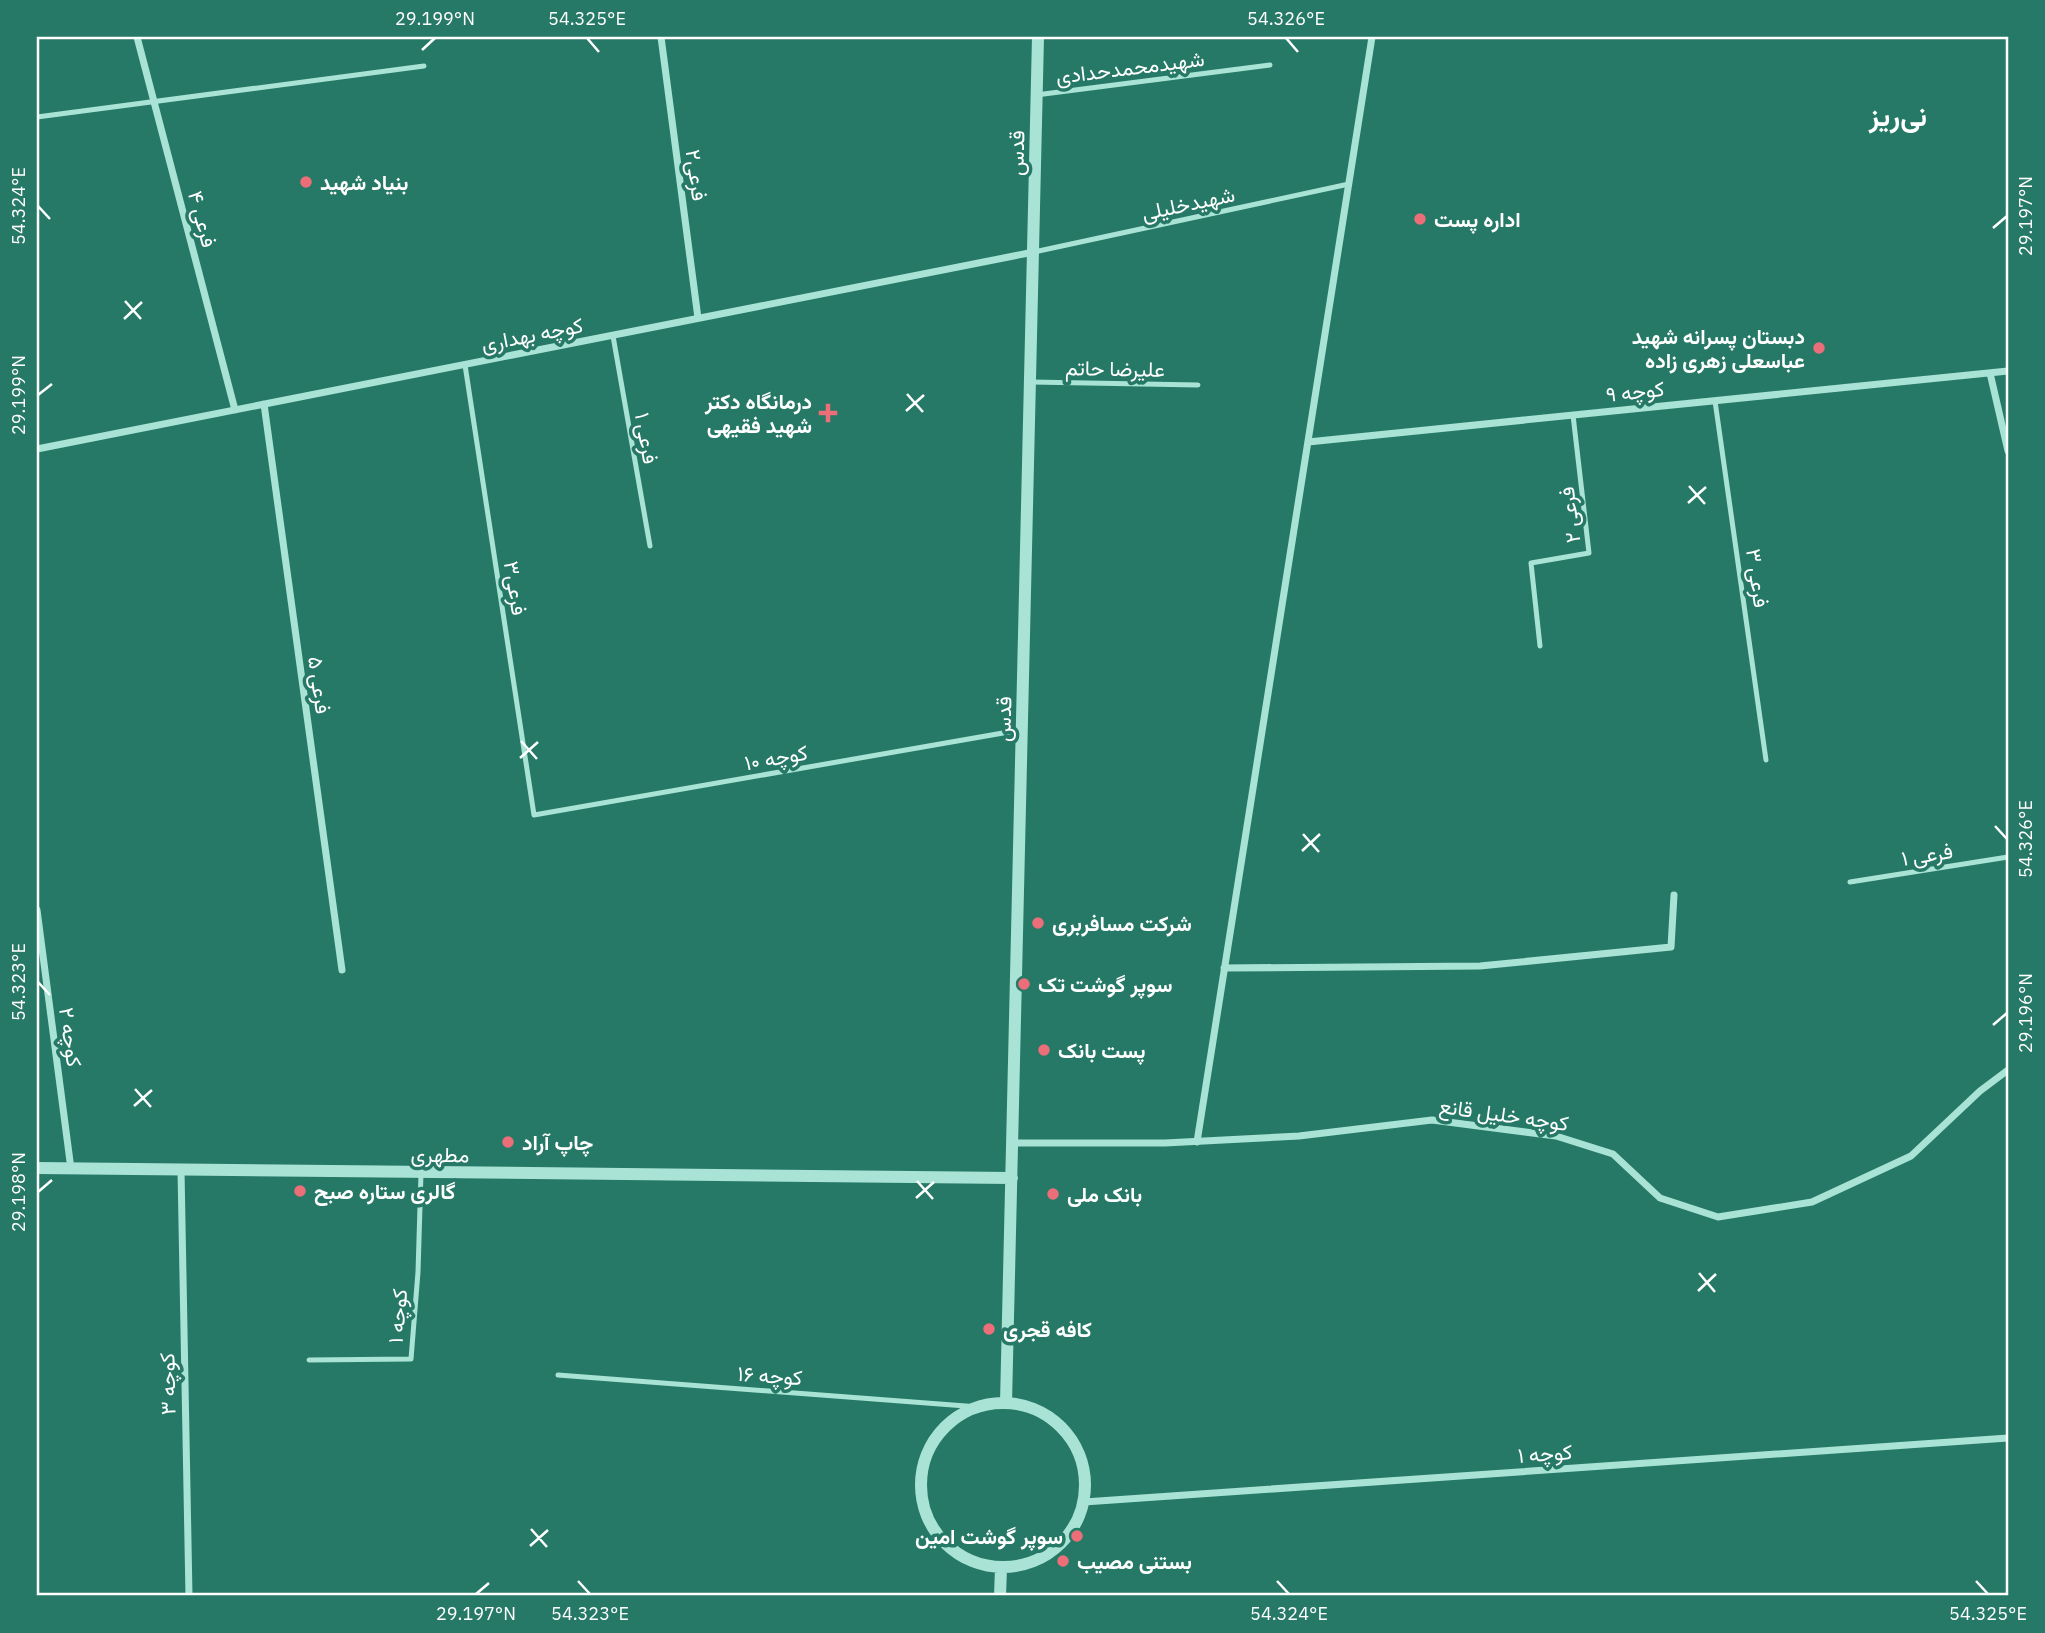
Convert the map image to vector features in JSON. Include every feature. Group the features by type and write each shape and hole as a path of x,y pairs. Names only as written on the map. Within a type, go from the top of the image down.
{"street":[{"name":"فرعی ۴","path":"136,37 235,410"},
{"name":"فرعی۲","path":"661,37 698,318"},
{"name":"قدس","path":"1006,1403 1038,37"},
{"path":"1197,1142 1372,37"},
{"name":"کوچه بهداری","path":"37,449 1034,252"},
{"name":"کوچه ۹","path":"1308,442 2008,371"},
{"path":"1990,373 2008,451"},
{"name":"فرعی ۵","path":"264,404 342,970"},
{"path":"1224,968 1480,965 1671,947 1674,895"},
{"name":"کوچه ۲","path":"37,910 71,1169"},
{"name":"کوچه خلیل قانع","path":"1013,1143 1197,1142 1299,1136 1432,1120 1556,1136 1613,1154 1660,1198 1718,1217 1812,1202 1911,1156 1980,1091 2008,1070"},
{"name":"مطهری","path":"37,1168 1012,1178"},
{"name":"کوچه ۳","path":"181,1170 189,1596"},
{"path":"1006,1403 1036,1408 1058,1424 1077,1448 1087,1474 1084,1502 1074,1528 1054,1551 1028,1563 1001,1568 972,1563 948,1548 929,1524 920,1497 923,1469 933,1442 952,1420 979,1407 1006,1403"},
{"name":"کوچه ۱","path":"1084,1502 2008,1438"},
{"path":"1000,1596 1001,1568"}],"lane":[{"name":"شهیدمحمدحدادی","path":"1036,95 1270,65"},
{"path":"37,117 424,66"},
{"name":"شهیدخلیلی","path":"1034,252 1349,184"},
{"name":"فرعی ۱","path":"613,335 650,546"},
{"name":"فرعی۳","path":"466,365 534,815"},
{"name":"علیرضا حاتم","path":"1031,382 1198,385"},
{"name":"فرعی ۳","path":"1715,401 1766,760"},
{"name":"فرعی ۲","path":"1540,646 1531,563 1589,553 1573,415"},
{"name":"کوچه ۱۰","path":"534,815 1022,729"},
{"name":"فرعی ۱","path":"1850,882 2008,857"},
{"name":"کوچه ۱","path":"309,1360 411,1359 418,1272 421,1173"},
{"name":"کوچه ۱۶","path":"558,1374 979,1407"}],"place":[{"name":"بنیاد شهید","path":"306,182"},
{"name":"اداره پست","path":"1420,219"},
{"name":"دبستان پسرانه شهید عباسعلی زهری زاده","path":"1819,348"},
{"name":"درمانگاه دکتر شهید فقیهی","path":"828,413"},
{"name":"شرکت مسافربری","path":"1038,923"},
{"name":"سوپر گوشت تک","path":"1024,984"},
{"name":"پست بانک","path":"1044,1050"},
{"name":"چاپ آراد","path":"508,1142"},
{"name":"گالری ستاره صبح","path":"300,1191"},
{"name":"بانک ملی","path":"1053,1194"},
{"name":"کافه قجری","path":"989,1329"},
{"name":"سوپر گوشت امین","path":"1077,1536"},
{"name":"بستنی مصیب","path":"1063,1561"}],"district":[{"name":"نی‌ریز","path":"1898,115"}]}
